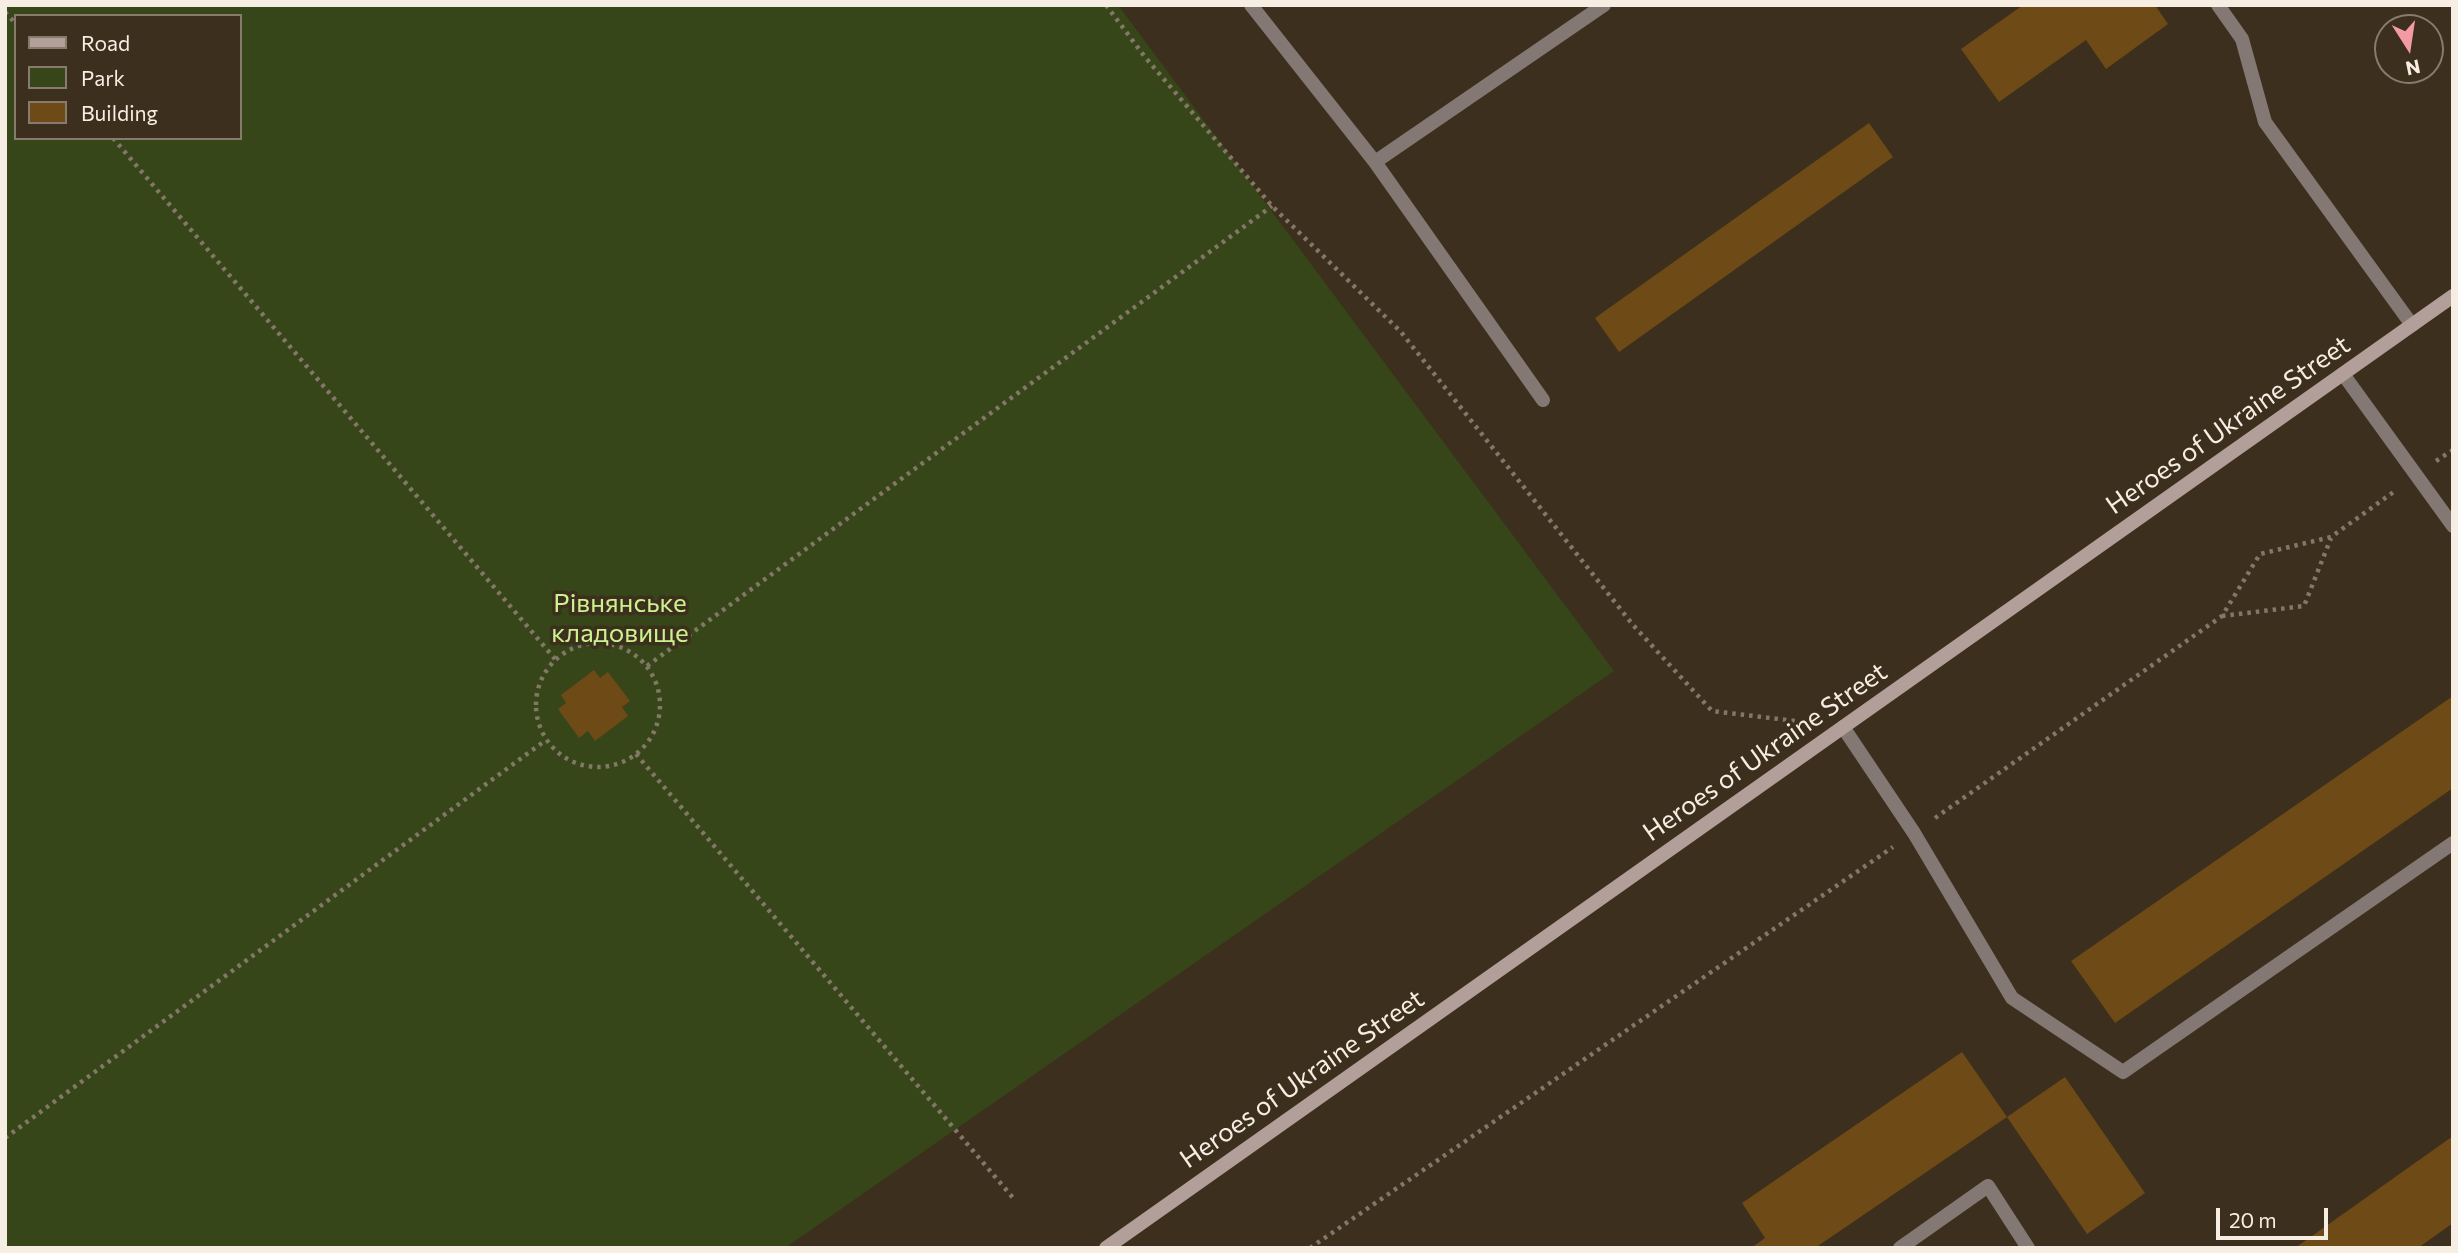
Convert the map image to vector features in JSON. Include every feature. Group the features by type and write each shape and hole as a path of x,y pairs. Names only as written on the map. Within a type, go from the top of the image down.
{"main road":[{"name":"Heroes of Ukraine Street","path":"1106,1248 2453,296"}],"lane":[{"path":"1251,5 1375,162 1543,400"},
{"path":"1375,162 1604,5"},
{"path":"2218,5 2242,39 2265,122 2412,325"},
{"path":"2343,374 2453,526"},
{"path":"1843,727 1914,833 2012,998 2123,1072 2453,843"},
{"path":"1900,1248 1988,1186 2028,1248"}],"path":[{"path":"1106,5 1145,57 1272,206 1401,332 1633,625 1712,711 1843,727"},
{"path":"115,140 555,659"},
{"path":"647,666 1272,206"},
{"path":"1310,1248 1914,833 2222,616 2260,554 2331,537 2453,450"},
{"path":"2222,616 2304,606 2331,537"},
{"path":"595,642 624,648 647,666 658,688 660,712 652,736 636,754 613,765 588,766 564,758 546,740 536,717 536,692 541,679 555,659 567,650 595,642"},
{"path":"5,1138 546,740"},
{"path":"636,754 1014,1199"}],"green space":[{"name":"Рівнянське кладовище","path":"5,5 1118,5 1614,671 785,1248 5,1248"}],"building":[{"path":"2023,5 2155,5 2168,24 2106,69 2086,40 1999,102 1961,49"},
{"path":"1869,123 1893,157 1619,352 1595,318"},
{"path":"594,670 600,678 608,672 630,701 622,707 628,716 595,741 588,731 579,738 558,709 566,703 561,695"},
{"path":"2453,696 2453,788 2115,1023 2071,961"},
{"path":"1962,1052 2007,1117 1815,1248 1751,1248 1765,1238 1742,1203"},
{"path":"2065,1077 2145,1193 2087,1234 2007,1117"},
{"path":"2453,1136 2453,1223 2418,1248 2295,1248"}]}
